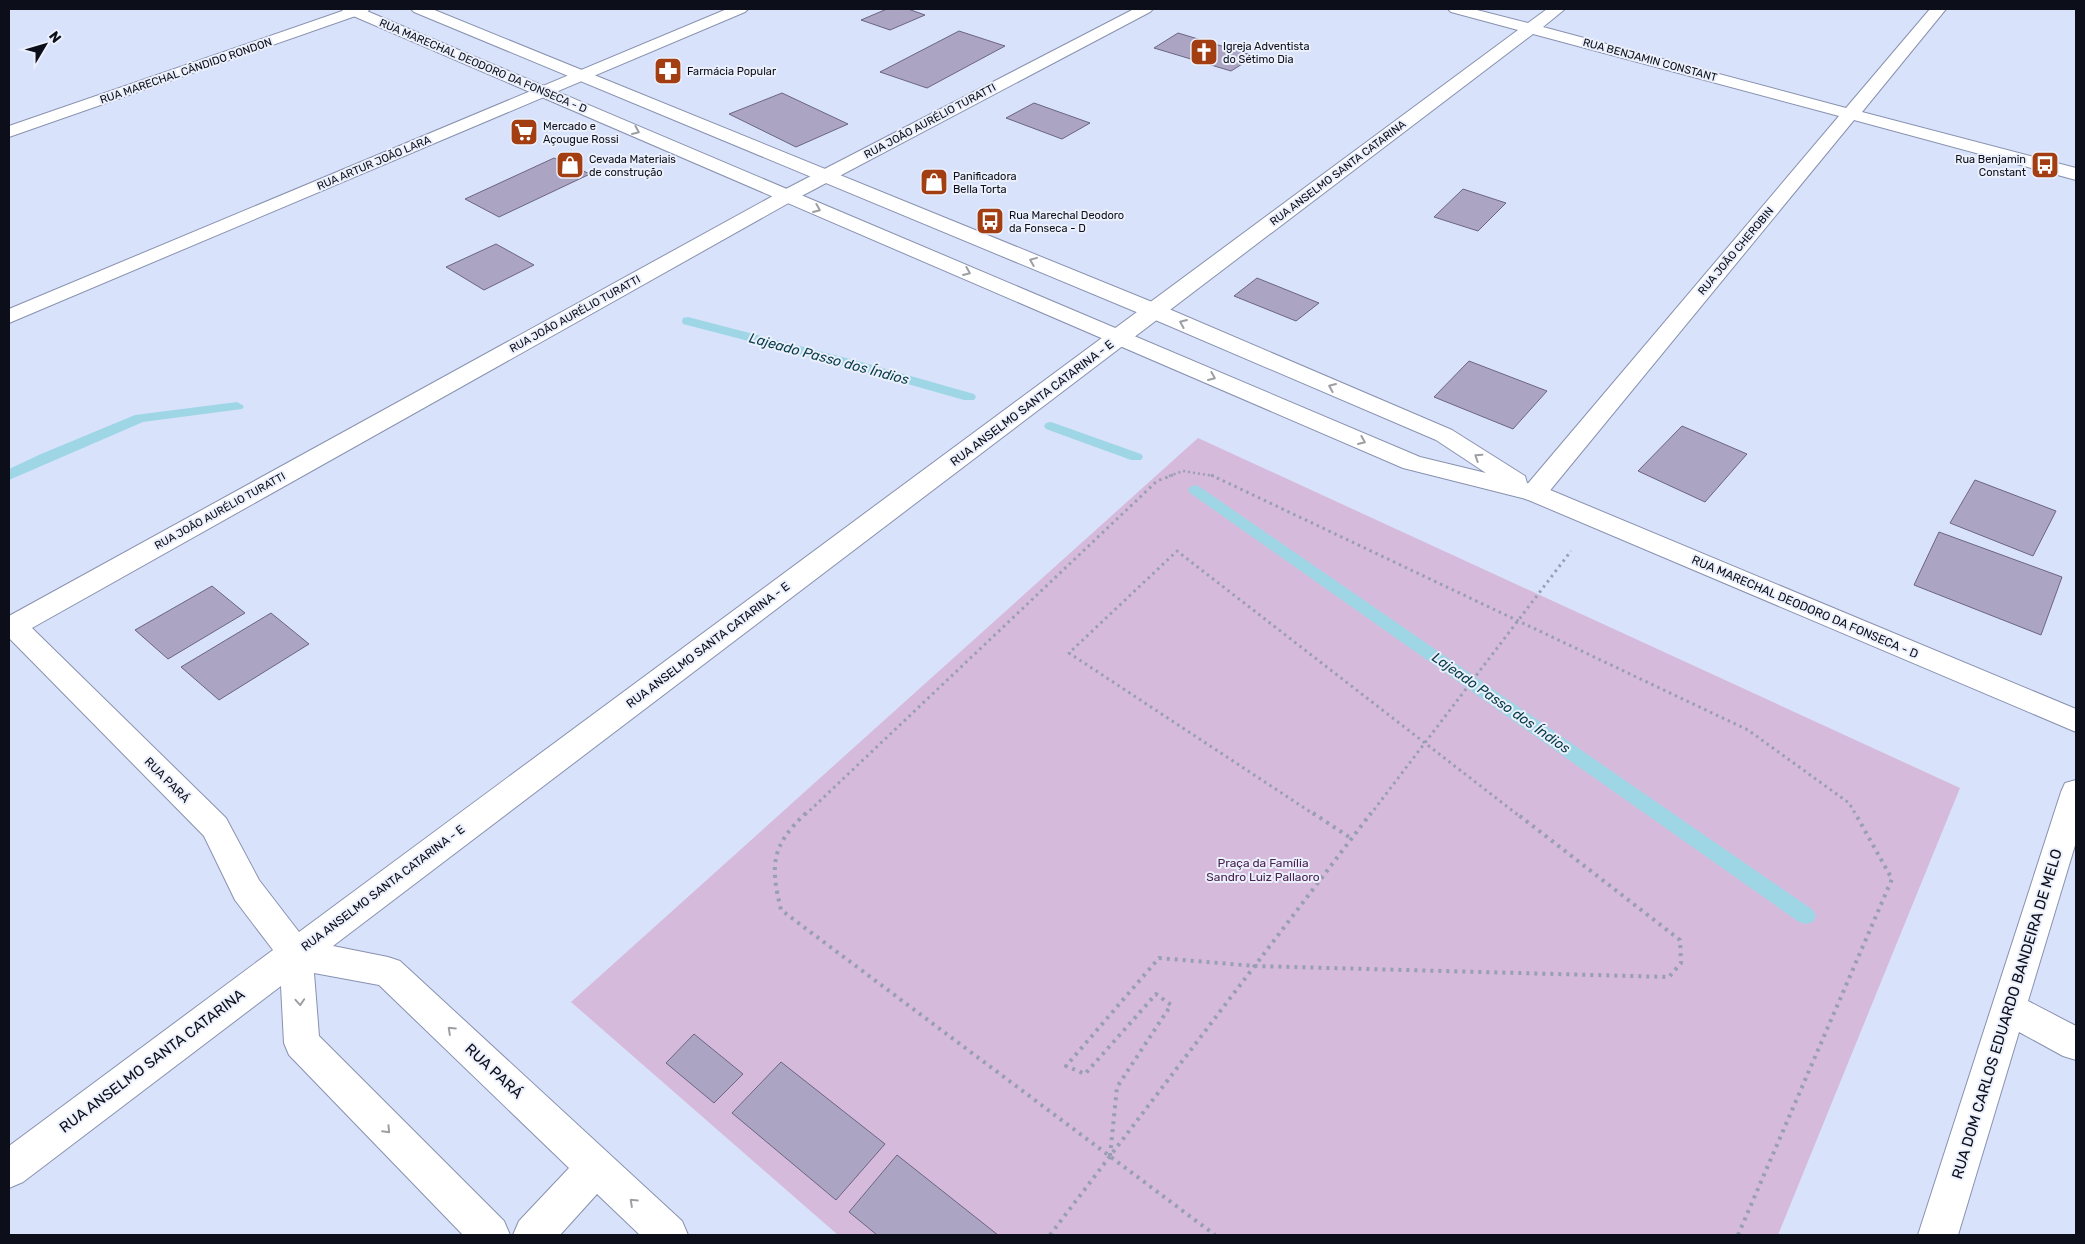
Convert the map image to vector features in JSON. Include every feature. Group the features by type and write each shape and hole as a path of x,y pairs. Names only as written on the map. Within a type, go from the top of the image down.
{"street":[{"name":"RUA MARECHAL DEODORO DA FONSECA - D","path":"419,9 1154,311 1444,435 1534,493"},
{"name":"RUA ARTUR JOÃO LARA","path":"9,317 740,9"},
{"name":"RUA JOÃO AURÉLIO TURATTI","path":"11,627 787,196 1145,9"},
{"name":"RUA BENJAMIN CONSTANT","path":"1456,9 2076,174"},
{"name":"RUA ANSELMO SANTA CATARINA","path":"1119,337 1557,9"},
{"name":"RUA JOÃO CHEROBIN","path":"1534,493 1938,9"},
{"name":"RUA MARECHAL DEODORO DA FONSECA - D","path":"356,10 543,92 1412,463 1534,493 2076,721"},
{"name":"RUA MARECHAL CÂNDIDO RONDON","path":"9,132 356,10"},
{"name":"RUA ANSELMO SANTA CATARINA - E","path":"296,954 1119,337"},
{"name":"RUA PARÁ","path":"11,627 215,827 247,890 296,954 388,972 668,1235"},
{"name":"RUA DOM CARLOS EDUARDO BANDEIRA DE MELO","path":"1938,1235 2076,792"},
{"name":"RUA ANSELMO SANTA CATARINA","path":"9,1169 296,954"},
{"path":"296,954 302,1043 490,1235"},
{"path":"2008,1008 2076,1044"},
{"path":"534,1235 596,1167"}],"path":[{"path":"1215,1235 781,910 772,873 775,856 792,827 1158,481 1182,471 1211,475 1748,730 1849,803 1892,879 1738,1235"},
{"path":"1050,1235 1595,519"},
{"path":"1110,1157 1117,1087 1171,1005 1156,994 1085,1074 1066,1066 1159,958 1255,966 1669,977 1681,962 1680,940 1177,551 1069,653 1352,839"}],"green space":[{"name":"Praça da Família Sandro Luiz Pallaoro","path":"1198,438 1960,788 1778,1235 838,1235 571,1002"}],"building":[{"path":"887,9 908,9 925,15 890,30 861,20"},
{"path":"959,31 1005,46 927,88 880,72"},
{"name":"Igreja Adventista do Sétimo Dia","path":"1178,33 1255,56 1231,71 1154,48"},
{"path":"782,93 848,124 796,147 729,114"},
{"path":"1034,103 1090,123 1062,139 1006,118"},
{"path":"554,158 590,174 499,217 465,199"},
{"path":"1463,189 1506,203 1478,231 1434,217"},
{"path":"496,244 534,265 484,290 446,267"},
{"path":"1257,278 1319,303 1296,321 1234,296"},
{"path":"1469,361 1547,391 1513,429 1434,397"},
{"path":"1682,426 1747,454 1705,502 1638,471"},
{"path":"1975,480 2056,511 2033,556 1950,523"},
{"path":"1939,532 2062,577 2041,635 1914,585"},
{"path":"212,586 245,613 168,659 135,630"},
{"path":"271,613 309,644 219,700 181,667"},
{"path":"694,1034 743,1074 714,1103 666,1063"},
{"path":"781,1062 885,1144 836,1200 732,1113"},
{"path":"897,1155 998,1235 877,1235 849,1212"}],"waterway":[{"name":"Lajeado Passo dos Índios","path":"688,321 853,364 969,397"},
{"name":"Lajeado Passo dos Índios","path":"9,475 46,457 140,418 237,406"},
{"name":"Lajeado Passo dos Índios","path":"1051,426 1136,457"},
{"name":"Lajeado Passo dos Índios","path":"1195,490 1806,916"}],"place":[{"name":"Igreja Adventista do Sétimo Dia","path":"1204,52"},
{"name":"Farmácia Popular","path":"668,71"},
{"name":"Mercado e Açougue Rossi","path":"524,132"},
{"name":"Cevada Materiais de construção","path":"570,165"},
{"name":"Rua Benjamin Constant","path":"2045,165"},
{"name":"Panificadora Bella Torta","path":"934,182"},
{"name":"Rua Marechal Deodoro da Fonseca - D","path":"990,221"}]}
